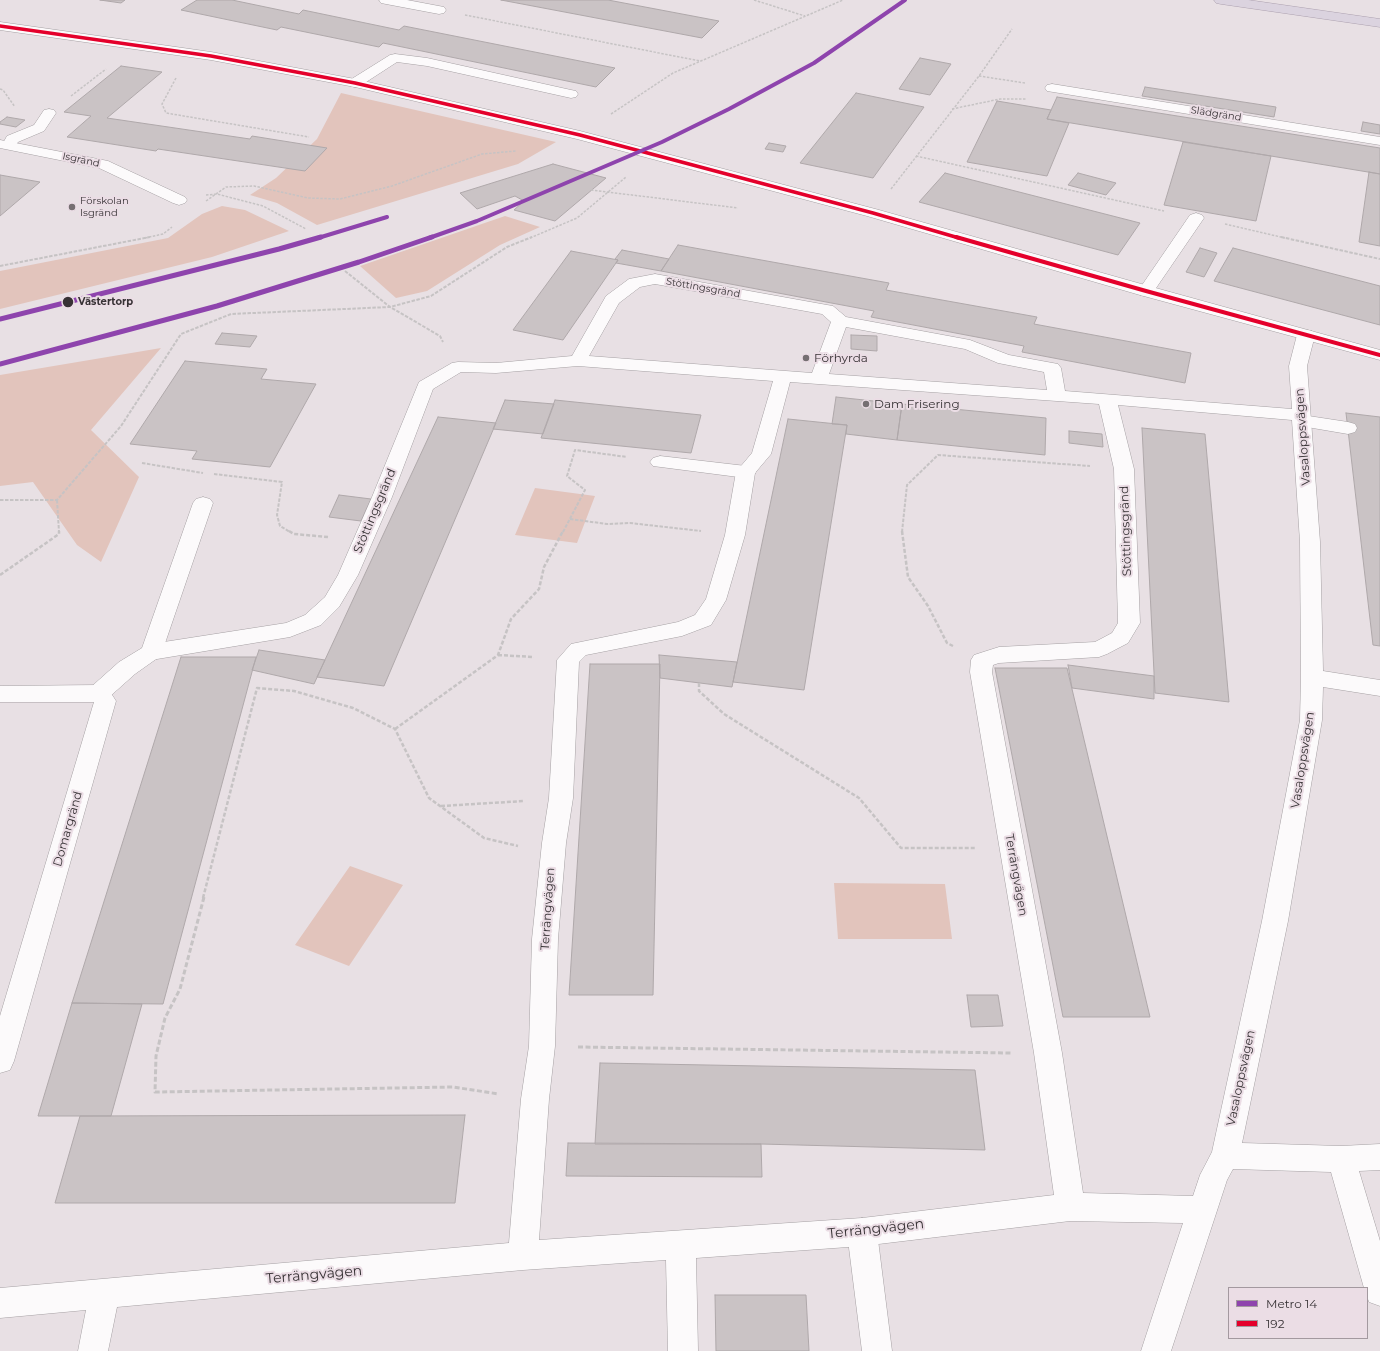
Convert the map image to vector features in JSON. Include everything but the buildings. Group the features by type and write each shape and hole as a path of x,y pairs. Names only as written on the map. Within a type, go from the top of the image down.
{"highway":[{"path":"1221,0 1380,23"}],"street":[{"path":"386,0 439,10"},
{"path":"0,26 211,56 355,83 580,134 873,213 1146,291 1380,355"},
{"path":"355,83 395,58 427,62 571,94"},
{"name":"Slädgränd","path":"1052,88 1380,141"},
{"path":"4,145 12,139 39,128 49,113"},
{"name":"Isgränd","path":"4,145 103,164 179,200"},
{"path":"1146,291 1196,218"},
{"name":"Stöttingsgränd","path":"578,361 612,300 635,283 655,279 827,310 840,321 970,345 1004,359 1052,368 1057,396"},
{"path":"819,378 840,321"},
{"name":"Vasaloppsvägen","path":"1156,1351 1214,1175 1225,1156 1275,921 1311,720 1312,677 1310,542 1298,366 1306,335"},
{"path":"458,367 496,368 578,361 1107,399 1302,418 1348,428"},
{"name":"Stöttingsgränd","path":"151,652 290,630 313,620 332,602 348,575 382,497 425,386 458,367"},
{"path":"735,535 746,472 761,454 783,376"},
{"name":"Stöttingsgränd","path":"982,660 999,655 1099,649 1120,638 1129,623 1124,469 1107,399"},
{"path":"660,462 746,472"},
{"path":"0,694 99,693 127,668 151,652 203,503"},
{"name":"Terrängvägen","path":"523,1256 535,1098 542,1046 545,939 554,843 561,798 568,660 579,649 682,629 703,620 716,600 735,535"},
{"name":"Terrängvägen","path":"982,660 981,672 1048,1053 1070,1207"},
{"path":"1312,677 1380,688"},
{"name":"Domargränd","path":"0,1061 105,701 99,693"},
{"path":"1225,1156 1340,1159 1380,1157"},
{"path":"1340,1159 1380,1292"},
{"name":"Terrängvägen","path":"0,1303 523,1256 862,1232 1070,1207 1202,1210"},
{"path":"862,1232 876,1351"},
{"path":"680,1244 683,1351"},
{"path":"93,1351 105,1294"}],"path":[{"path":"754,0 805,16"},
{"path":"580,134 673,73 843,0"},
{"path":"439,10 700,61"},
{"path":"873,213 951,109 978,76 1012,29"},
{"path":"49,113 118,60 130,45"},
{"path":"978,76 1052,88"},
{"path":"176,78 162,104 166,112 309,137"},
{"path":"951,109 1000,99 1030,99"},
{"path":"205,202 226,187 254,186 308,198 340,199 392,186 482,154 517,151"},
{"path":"0,575 60,534 57,500 121,426 182,334 231,314 390,306 431,296 507,247 577,218 656,154"},
{"path":"916,156 1380,259"},
{"path":"591,190 607,193"},
{"path":"179,200 217,194 263,206 306,229"},
{"path":"0,266 163,234 175,225"},
{"path":"345,271 390,306 440,336 458,367"},
{"path":"395,729 498,655 511,619 539,589 544,567 585,490 567,476 575,450 660,462"},
{"path":"982,660 947,643 928,606 908,577 902,533 907,485 938,455 1124,469"},
{"path":"142,463 206,473 282,482 277,515 280,526 294,534 363,540"},
{"path":"203,503 206,473"},
{"path":"0,500 57,500"},
{"path":"570,518 607,524 630,523 735,535"},
{"path":"700,683 699,691 724,714 859,798 901,848 1012,848"},
{"path":"535,1098 453,1087 155,1092 156,1056 165,1018 180,989 257,688 294,691 316,697 353,708 395,729 429,798 484,838 514,847 554,843"},
{"path":"440,806 561,798"},
{"path":"542,1046 1048,1053"}],"shaded area":[{"path":"341,93 556,142 518,164 317,225 277,203 250,195 276,178 317,139"},
{"path":"222,206 245,210 289,231 212,257 0,309 0,271 168,238 202,214"},
{"path":"505,216 540,227 500,245 427,291 396,298 360,266"},
{"path":"161,348 91,430 139,477 101,562 77,545 33,482 0,486 0,375"},
{"path":"535,488 595,496 577,543 515,535"},
{"path":"350,866 403,885 349,966 295,945"},
{"path":"834,883 945,884 952,939 838,939"}],"metro line":[{"name":"14","path":"0,364 217,306 359,262 477,221 662,142 729,109 814,63 905,0"},
{"name":"14","path":"0,319 279,249 387,217"}],"transit line":[{"name":"192","path":"0,26 211,56 355,83 580,135 873,213 1146,291 1380,355"}],"place":[{"name":"Förskolan Isgränd","path":"72,207"},
{"name":"Västertorp","path":"68,302"},
{"name":"Förhyrda","path":"806,358"},
{"name":"Dam Frisering","path":"866,404"}]}
